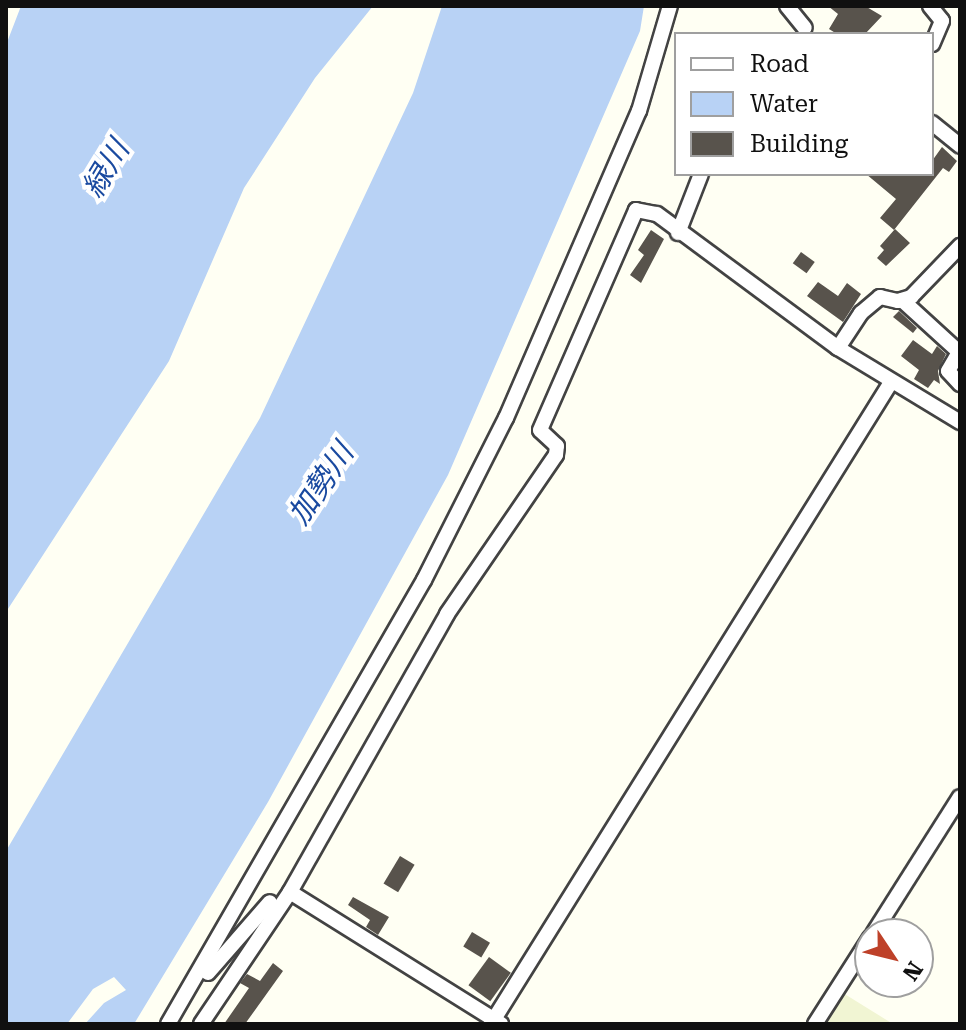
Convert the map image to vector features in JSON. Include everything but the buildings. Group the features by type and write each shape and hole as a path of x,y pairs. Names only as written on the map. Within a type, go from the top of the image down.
{"street":[{"path":"168,1024 200,975 424,580 506,418 634,126 670,6"},
{"path":"787,6 807,32"},
{"path":"930,6 942,21 934,39"},
{"path":"934,125 960,146"},
{"path":"678,233 700,176"},
{"path":"201,1024 287,893 396,696 556,455 557,446 540,430 636,210 657,214 678,233 838,348 960,422"},
{"path":"838,348 861,313 880,297 902,300 911,297 960,246"},
{"path":"902,300 959,352 948,371 960,384"},
{"path":"200,975 207,974 276,896 287,893 495,1022 891,382"},
{"path":"883,918 960,797"},
{"path":"815,1024 854,963"}],"green space":[{"path":"843,993 893,1024 825,1024"}],"water":[{"name":"緑川","path":"21,6 373,6 315,78 244,188 169,361 6,612 6,45"},
{"name":"加勢川","path":"442,6 644,6 640,31 448,475 268,802 134,1024 85,1024 104,1003 126,990 114,977 93,989 67,1024 6,1024 6,851 260,418 413,93"}]}
